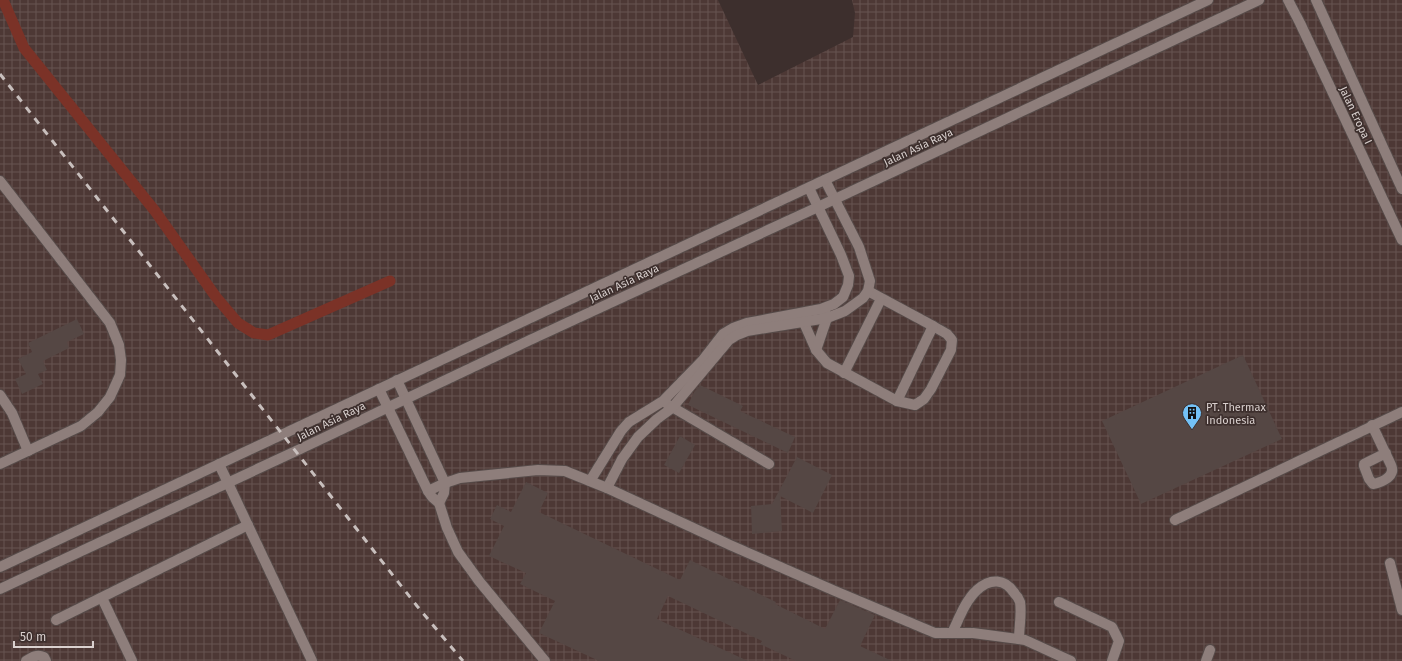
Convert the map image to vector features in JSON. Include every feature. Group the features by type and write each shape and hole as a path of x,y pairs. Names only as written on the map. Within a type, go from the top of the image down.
{"street":[{"name":"Jalan Asia Raya","path":"0,567 1208,0"},
{"name":"Jalan Asia Raya","path":"0,589 405,398 818,207 1259,0"},
{"name":"Jalan Eropa I","path":"1288,0 1402,240"},
{"name":"Jalan Eropa I","path":"1316,0 1402,188"},
{"path":"607,488 622,459 638,437 657,419 672,408 718,347 737,335 747,331 804,318 827,318 845,311 863,298 868,291 870,281 859,247 826,180"},
{"path":"0,181 110,323 119,345 121,360 120,375 110,397 98,412 81,426 0,464"},
{"path":"804,318 834,304 843,297 848,286 849,276 841,255 809,188"},
{"path":"804,318 816,350 827,363 897,400 915,405 924,399 932,389 951,350 952,340 947,334 868,291"},
{"path":"844,373 881,299"},
{"path":"816,350 827,318 825,307"},
{"path":"521,323 530,340"},
{"path":"897,400 933,326"},
{"path":"590,481 620,431 629,422 663,401 706,363"},
{"path":"397,380 445,483 444,493 439,502"},
{"path":"379,389 428,491 432,497 439,502 447,528 458,552 479,581 545,661"},
{"path":"0,395 12,413 28,451"},
{"path":"663,401 672,408 769,464"},
{"path":"1175,520 1402,412"},
{"path":"1372,425 1386,453"},
{"path":"219,464 228,482 244,528 312,661"},
{"path":"428,491 460,478 538,470 565,471 607,488 730,545 935,633 973,633 1024,640 1071,661"},
{"path":"56,620 229,534 244,528"},
{"path":"1390,563 1398,574 1402,610"},
{"path":"952,633 966,604 976,591 986,583 996,581 1005,583 1020,601 1019,639"},
{"path":"102,598 132,661"},
{"path":"1059,602 1112,627 1119,641 1112,661"},
{"path":"1206,661 1210,650"},
{"path":"26,661 34,656 40,655 44,657 46,661"}],"shaded area":[{"path":"0,0 718,0 758,85 853,37 855,13 852,0 1402,0 1402,661 0,661"}],"building":[{"path":"77,319 84,334 67,342 69,348 43,361 47,370 38,374 43,384 22,394 15,379 26,374 18,359 32,352 28,343"},
{"name":"PT. Thermax Indonesia","path":"1243,355 1282,439 1141,504 1102,421"},
{"path":"700,385 743,406 740,411 795,437 788,453 688,405 694,392"},
{"path":"680,436 695,445 679,473 664,465"},
{"path":"797,457 832,475 813,513 780,496 782,531 752,534 751,506 772,504"},
{"path":"526,482 548,493 539,512 680,580 690,560 776,602 775,604 825,629 840,600 875,615 860,646 892,661 796,661 760,644 762,641 668,596 657,619 748,661 599,661 539,633 555,601 520,584 526,573 489,556 504,526 490,519 497,505 511,512"}],"waterway":[{"path":"3,0 24,48 155,211 216,297 238,323 254,333 268,335 390,281"}],"railway":[{"path":"0,74 417,606 463,661"}],"place":[{"name":"PT. Thermax Indonesia","path":"1192,430"}]}
